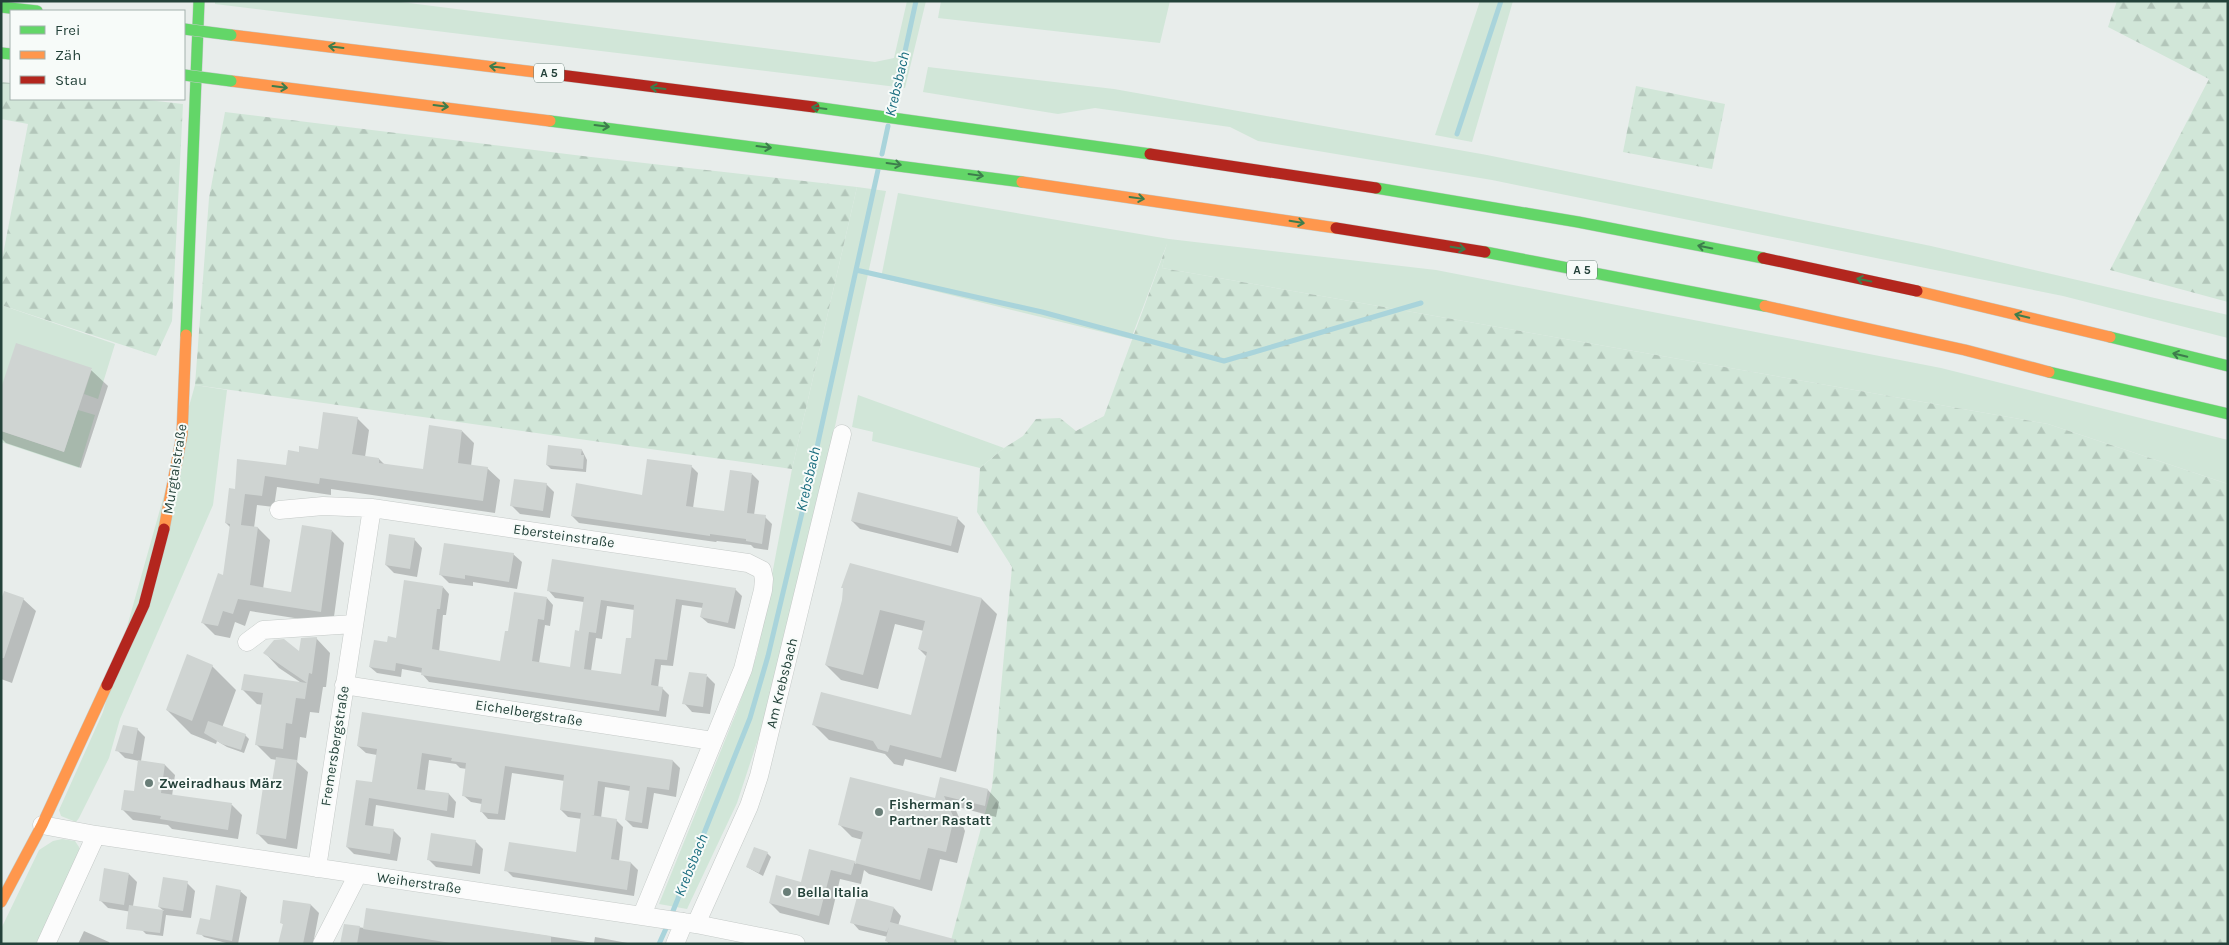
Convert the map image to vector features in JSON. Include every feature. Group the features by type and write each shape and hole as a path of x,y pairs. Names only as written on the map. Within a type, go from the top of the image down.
{"main road":[{"name":"Murgtalstraße","path":"1,902 42,825 144,605 167,519 182,435 199,1"},
{"path":"1,7 28,10"},
{"name":"A 5","path":"185,29 937,124 1155,154 1535,214 1716,249 1943,297 2228,366"},
{"name":"A 5","path":"185,75 928,168 1213,208 1518,257 1812,316 1946,346 2228,414"}],"street":[{"name":"Am Krebsbach","path":"675,944 680,921 749,806 760,776 842,434"},
{"path":"280,510 324,506 372,508"},
{"name":"Ebersteinstraße","path":"372,508 756,566 762,570 764,579 743,669 713,741"},
{"name":"Fremersbergstraße","path":"317,868 372,508"},
{"path":"247,642 262,630 354,624"},
{"name":"Eichelbergstraße","path":"344,686 713,741"},
{"path":"642,915 713,741"},
{"name":"Weiherstraße","path":"42,825 96,835 642,915 796,944"},
{"path":"46,944 96,835"},
{"path":"322,944 358,874"}],"green space":[{"path":"215,1 393,1 875,62 894,58 907,1 926,1 905,88 215,4"},
{"path":"941,1 1170,1 1160,43 938,18"},
{"path":"1480,1 1513,1 1472,142 1435,135"},
{"path":"2117,1 2228,1 2228,302 2110,270 2209,79 2108,27"},
{"path":"928,67 1114,89 1487,155 1931,246 2228,315 2228,338 2063,296 1492,180 1258,141 1230,127 1095,108 1058,114 923,92"},
{"path":"1,82 10,83 10,100 148,100 183,104 172,321 156,356 1,305 1,265 28,124 1,119"},
{"path":"1636,86 1725,104 1712,169 1623,152"},
{"path":"225,112 591,157 857,187 792,469 195,385 209,198"},
{"path":"857,187 886,191 834,431 762,727 737,803 687,909 659,904 736,713 757,654 792,469"},
{"path":"898,193 1169,239 1436,270 1941,368 2228,440 2228,484 2048,424 1162,268 1167,244 1131,339 881,278"},
{"path":"1169,239 1162,268 2048,424 2228,484 2228,944 950,944 992,787 1012,567 977,512 980,468 1004,448 1023,436 1036,419 1060,418 1076,431 1104,416"},
{"path":"1,305 115,344 98,399 84,394 92,369 1,397"},
{"path":"195,385 227,390 213,505 120,719 109,758 76,822 61,816 59,810 103,712"},
{"path":"858,395 1004,448 980,468 872,441 873,432 852,427"},
{"path":"68,407 95,415 79,468 1,442 1,431 64,452 74,422"},
{"path":"62,839 75,841 79,847 79,854 36,944 1,944 1,929 39,850 53,841"}],"building":[{"path":"16,343 92,368 64,452 1,431 1,388"},
{"path":"323,412 358,417 352,454 379,458 379,463 423,469 429,425 462,430 458,463 488,467 483,501 320,478 319,484 265,476 262,496 245,494 241,525 258,527 250,585 291,592 302,525 332,530 321,612 238,599 233,614 223,611 218,626 201,623 218,573 223,575 230,524 225,523 229,488 235,489 237,459 286,465 288,450 299,452 299,446 318,449"},
{"path":"548,445 582,449 581,455 584,455 583,469 546,465"},
{"path":"647,459 692,465 686,506 724,511 730,470 752,473 747,513 766,515 762,544 746,541 746,539 710,534 710,536 571,516 576,483 642,495"},
{"path":"514,479 547,483 543,511 510,506"},
{"path":"858,492 958,517 951,546 851,521"},
{"path":"389,534 415,538 410,569 385,565"},
{"path":"444,543 514,553 509,582 465,575 465,579 439,575"},
{"path":"552,559 736,588 728,623 700,617 703,603 676,599 667,660 655,659 651,685 663,687 659,711 421,675 422,668 396,663 395,671 369,667 374,640 387,642 388,636 396,638 404,580 443,586 440,609 437,609 432,649 500,661 505,631 508,631 514,592 547,597 544,620 538,619 532,661 570,667 575,630 579,631 584,597 547,591","holes":["601,600 634,605 631,638 626,638 621,674 584,669 589,632 596,633"]},
{"path":"850,563 982,598 941,758 890,745 888,752 878,749 873,741 812,725 821,692 911,715 927,652 918,649 925,621 880,610 863,675 825,665 842,600 843,588 841,588"},
{"path":"4,591 24,598 4,658 1,658 1,600"},
{"path":"317,637 312,674 309,673 305,699 296,698 292,724 286,723 283,749 255,745 263,693 241,690 244,674 307,683 263,653 274,640 284,639 299,651 301,638"},
{"path":"187,654 213,665 192,721 166,710"},
{"path":"689,672 707,674 703,707 682,704"},
{"path":"362,712 673,760 669,790 647,787 642,823 625,820 630,786 598,781 594,815 591,815 617,819 611,859 631,862 627,890 504,871 509,842 576,852 581,813 560,810 564,775 505,766 498,814 480,812 482,799 462,796 466,763 451,761 452,758 422,753 417,789 449,793 447,811 369,798 365,825 394,829 390,854 346,847 356,780 372,782 377,749 357,746"},
{"path":"208,721 246,734 241,750 222,744 204,733"},
{"path":"123,725 138,728 133,754 115,751"},
{"path":"276,757 297,760 286,839 256,834 263,787 271,788"},
{"path":"138,760 165,764 161,793 232,803 228,830 160,819 161,816 121,810 124,790 134,791"},
{"path":"850,777 935,798 940,777 988,789 985,806 944,796 954,818 946,852 928,848 920,880 855,863 863,832 838,825"},
{"path":"431,833 476,840 472,866 427,860"},
{"path":"754,847 768,852 759,873 746,867"},
{"path":"809,849 855,861 851,875 831,870 819,916 769,903 776,875 801,882"},
{"path":"104,868 129,873 124,905 99,901"},
{"path":"163,877 188,881 183,911 158,907"},
{"path":"216,885 241,890 232,941 196,934 200,918 210,920"},
{"path":"857,897 894,907 890,922 954,939 954,944 894,944 885,941 889,927 887,932 850,923"},
{"path":"283,900 311,904 303,944 278,944 283,924 280,923"},
{"path":"129,905 163,910 160,933 126,929"},
{"path":"366,908 551,936 551,944 457,944 363,929"},
{"path":"344,924 360,926 357,944 340,944"}],"waterway":[{"name":"Krebsbach","path":"892,111 916,1"},
{"path":"1457,134 1501,1"},
{"name":"Krebsbach","path":"882,154 888,126"},
{"name":"Krebsbach","path":"671,916 750,718 768,656 810,479 878,170"},
{"path":"856,270 1042,312 1224,361 1421,303"},
{"name":"Krebsbach","path":"659,944 668,924"}],"traffic: fast":[{"path":"186,335 199,1"},
{"path":"1,7 28,10"},
{"path":"185,29 231,35"},
{"path":"1,53 10,54"},
{"path":"185,75 231,81"},
{"path":"814,107 1150,154"},
{"path":"550,121 1022,182"},
{"path":"1376,188 1578,222 1763,258"},
{"path":"1485,252 1765,306"},
{"path":"2110,337 2228,366"},
{"path":"2049,372 2228,414"}],"traffic: slow":[{"path":"231,35 560,75"},
{"path":"231,81 550,121"},
{"path":"1022,182 1336,228"},
{"path":"1917,291 2110,337"},
{"path":"1765,306 1965,350 2049,372"},
{"path":"164,529 182,435 186,335"},
{"path":"1,902 42,825 107,685"}],"traffic: jam":[{"path":"560,75 814,107"},
{"path":"1150,154 1376,188"},
{"path":"1336,228 1485,252"},
{"path":"1763,258 1917,291"},
{"path":"107,685 144,605 164,529"}],"place":[{"name":"Zweiradhaus März","path":"149,783"},
{"name":"Fisherman´s Partner Rastatt","path":"879,812"},
{"name":"Bella Italia","path":"787,892"}]}
